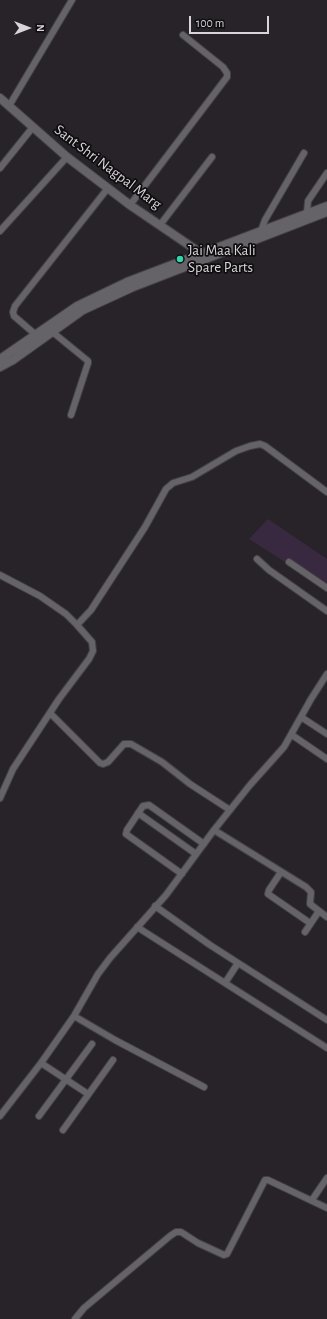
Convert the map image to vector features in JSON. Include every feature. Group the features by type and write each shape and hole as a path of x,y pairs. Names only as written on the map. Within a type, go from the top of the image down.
{"main road":[{"name":"Sant Shri Nagpal Marg","path":"0,98 67,157 130,205 206,256"},
{"path":"206,256 261,231 327,206"},
{"path":"0,367 50,329 77,306 127,282 206,256 327,212"},
{"path":"0,359 36,335 50,329"}],"street":[{"path":"9,106 72,0"},
{"path":"130,205 227,77 227,73 223,67 183,35"},
{"path":"0,168 33,127"},
{"path":"261,231 265,220 304,153"},
{"path":"0,231 67,157"},
{"path":"160,225 212,157"},
{"path":"307,213 308,201 327,173"},
{"path":"36,335 14,316 13,312 15,306 108,188"},
{"path":"50,329 88,361 71,415"},
{"path":"78,625 91,610 145,527 166,489 173,483 192,477 236,451 260,444 265,446 327,492"},
{"path":"257,559 291,586 327,611"},
{"path":"289,562 327,588"},
{"path":"0,575 56,606 78,625 92,642 93,651 13,769 0,798"},
{"path":"0,1116 41,1063 74,1016 104,965 166,895 214,830 250,785 279,753 292,735 311,699 327,674"},
{"path":"50,713 100,763 103,764 108,762 124,744 131,744 162,762 190,784 230,810"},
{"path":"301,718 327,734"},
{"path":"292,735 327,759"},
{"path":"182,874 126,834 127,830 143,806 149,805 204,844"},
{"path":"138,813 196,854"},
{"path":"214,830 310,891 312,895 310,904 327,917"},
{"path":"281,872 268,894 310,923"},
{"path":"155,906 238,963 327,1020"},
{"path":"305,932 319,911"},
{"path":"137,927 327,1048"},
{"path":"225,983 238,963"},
{"path":"74,1016 115,1040 204,1087"},
{"path":"39,1116 92,1044"},
{"path":"63,1130 113,1060"},
{"path":"41,1063 88,1094"},
{"path":"312,1200 327,1178"},
{"path":"74,1319 84,1308 176,1232 181,1232 224,1255 227,1254 265,1180 268,1180 327,1208"}],"shaded area":[{"path":"268,519 327,559 327,589 249,539"}],"place":[{"name":"Jai Maa Kali Spare Parts","path":"180,259"}]}
